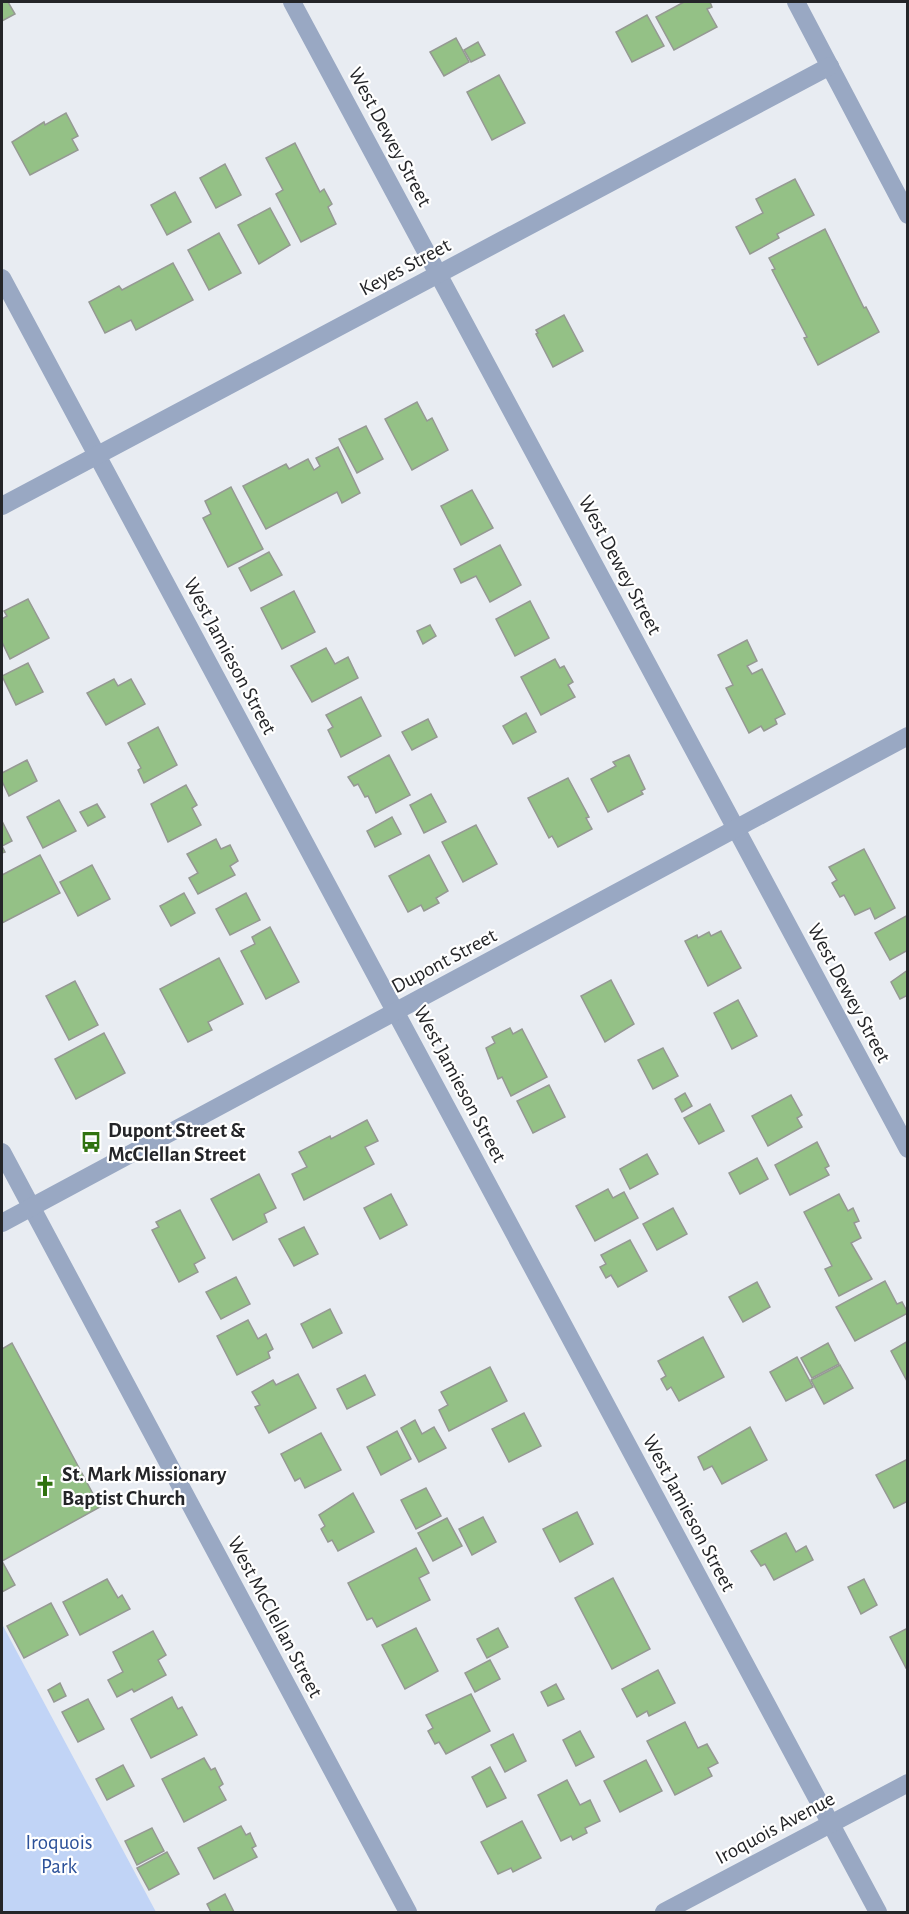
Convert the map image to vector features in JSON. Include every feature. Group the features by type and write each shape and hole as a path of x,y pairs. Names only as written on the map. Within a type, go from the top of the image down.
{"street":[{"name":"West Dewey Street","path":"292,2 908,1149"},
{"path":"796,2 908,215"},
{"name":"Keyes Street","path":"2,506 830,66"},
{"name":"West Jamieson Street","path":"2,278 878,1912"},
{"name":"Dupont Street","path":"2,1223 908,736"},
{"name":"West McClellan Street","path":"2,1152 408,1912"},
{"name":"Iroquois Avenue","path":"664,1912 908,1783"}],"green space":[{"name":"Iroquois Park","path":"2,1624 156,1912 2,1912"}],"building":[{"path":"2,2 8,2 15,14 2,21"},
{"path":"684,2 710,2 712,7 707,9 717,27 674,50 656,17"},
{"path":"647,15 664,46 632,62 616,32"},
{"path":"456,38 469,62 444,76 430,52"},
{"path":"478,42 485,55 471,62 464,50"},
{"path":"499,75 525,123 492,140 467,92"},
{"path":"66,113 78,136 72,139 78,150 30,175 12,142 44,122 45,125"},
{"path":"295,143 320,192 324,189 332,204 328,207 336,224 301,242 276,194 283,190 266,158"},
{"path":"225,164 241,195 216,208 200,178"},
{"path":"795,179 814,215 777,234 779,238 750,254 736,227 763,213 756,199"},
{"path":"175,192 191,222 167,235 151,205"},
{"path":"270,208 290,245 259,264 238,225"},
{"path":"825,229 864,308 866,307 879,332 818,365 804,338 807,337 772,270 775,269 769,258"},
{"path":"219,233 241,273 209,290 188,250"},
{"path":"173,263 193,300 136,330 131,320 105,333 89,302 119,286 122,290"},
{"path":"564,315 583,351 553,367 536,330"},
{"path":"417,402 427,421 432,418 448,450 412,470 385,419"},
{"path":"366,426 383,459 357,473 339,439"},
{"path":"338,447 360,493 342,503 337,492 266,529 243,486 286,464 289,469 308,459 314,470 320,466 316,458"},
{"path":"231,487 263,549 228,567 203,518 211,514 205,501"},
{"path":"472,490 493,528 461,545 441,506"},
{"path":"500,545 521,585 490,602 476,576 461,583 454,569"},
{"path":"269,552 282,575 251,591 239,568"},
{"path":"294,591 315,632 282,649 261,608"},
{"path":"28,599 49,638 10,659 2,642 2,619 7,616 4,611"},
{"path":"530,601 549,638 515,656 496,619"},
{"path":"430,625 436,636 423,644 417,631"},
{"path":"747,640 757,661 747,666 752,674 762,669 785,714 775,719 777,724 764,731 761,726 749,733 726,688 733,685 718,655"},
{"path":"326,648 335,664 348,657 358,678 312,702 291,666"},
{"path":"555,659 560,668 564,666 573,682 568,685 575,697 541,715 521,677"},
{"path":"28,663 43,692 16,705 2,676"},
{"path":"114,679 118,686 131,679 145,704 106,725 87,693"},
{"path":"361,697 381,736 341,757 328,730 333,727 326,715"},
{"path":"526,713 536,732 513,744 503,726"},
{"path":"428,719 437,737 412,750 402,732"},
{"path":"158,727 177,765 144,783 138,770 141,768 128,743"},
{"path":"389,755 410,795 376,813 368,796 365,797 358,784 354,786 348,777"},
{"path":"629,755 645,789 641,791 643,794 608,812 591,779 616,766 613,762"},
{"path":"27,760 37,781 9,796 2,781 2,773"},
{"path":"568,778 589,817 586,818 592,829 558,847 552,836 549,838 528,798"},
{"path":"186,785 197,805 192,808 201,825 168,842 151,804"},
{"path":"431,794 446,822 424,833 410,805"},
{"path":"59,800 76,831 43,848 27,817"},
{"path":"97,804 105,817 88,826 80,812"},
{"path":"392,817 401,834 375,847 367,831"},
{"path":"2,821 12,841 2,846"},
{"path":"476,825 497,864 463,882 442,842"},
{"path":"216,839 221,849 230,845 238,861 230,866 235,875 198,894 189,878 198,873 187,854"},
{"path":"864,849 895,908 875,919 870,908 855,915 844,895 840,897 832,883 837,880 829,867"},
{"path":"40,855 60,893 2,923 2,875"},
{"path":"429,855 448,891 436,898 439,903 424,911 421,905 408,912 389,876"},
{"path":"92,865 110,899 78,916 60,882"},
{"path":"184,893 195,913 171,926 160,906"},
{"path":"246,893 260,920 230,935 216,909"},
{"path":"908,915 908,950 890,960 875,933"},
{"path":"270,927 299,982 266,999 241,951 255,944 252,937"},
{"path":"721,931 741,968 708,986 685,941 697,935 698,938 709,932 711,936"},
{"path":"219,958 243,1004 208,1022 212,1030 188,1042 160,989"},
{"path":"908,970 908,995 900,999 891,982"},
{"path":"611,980 634,1024 605,1042 581,996"},
{"path":"75,981 98,1025 69,1040 46,996"},
{"path":"738,1000 757,1036 732,1049 714,1013"},
{"path":"510,1028 513,1034 522,1029 547,1077 511,1096 502,1077 498,1079 486,1048 495,1043 492,1037"},
{"path":"104,1033 125,1073 76,1099 55,1059"},
{"path":"663,1048 678,1076 653,1089 638,1060"},
{"path":"549,1085 565,1117 533,1133 517,1101"},
{"path":"685,1093 692,1106 682,1112 675,1099"},
{"path":"791,1095 802,1115 797,1118 802,1127 768,1146 752,1116"},
{"path":"710,1104 724,1131 699,1144 684,1118"},
{"path":"367,1120 378,1141 365,1147 374,1164 304,1200 292,1174 307,1167 299,1152 330,1136 331,1139"},
{"path":"817,1142 829,1166 825,1168 829,1175 790,1195 775,1165"},
{"path":"647,1154 658,1174 630,1189 620,1169"},
{"path":"757,1158 768,1179 740,1194 729,1173"},
{"path":"259,1174 276,1208 264,1214 267,1222 233,1240 211,1199"},
{"path":"608,1189 613,1198 624,1192 638,1218 595,1241 576,1206"},
{"path":"391,1194 407,1225 380,1239 364,1208"},
{"path":"839,1194 848,1211 853,1208 859,1221 854,1223 861,1238 851,1243 872,1279 839,1296 825,1269 832,1266 804,1212"},
{"path":"673,1208 687,1234 657,1250 643,1224"},
{"path":"180,1210 205,1258 194,1264 198,1272 179,1282 152,1230 159,1227 156,1222"},
{"path":"304,1227 318,1254 294,1266 279,1239"},
{"path":"630,1240 647,1271 618,1287 611,1275 606,1278 600,1267 606,1264 601,1255"},
{"path":"236,1277 250,1304 221,1319 206,1292"},
{"path":"885,1281 897,1304 902,1302 908,1313 855,1341 836,1307"},
{"path":"757,1282 770,1307 743,1322 729,1297"},
{"path":"330,1309 342,1333 313,1348 301,1324"},
{"path":"248,1320 258,1339 266,1334 273,1349 268,1352 270,1358 237,1375 217,1336"},
{"path":"703,1337 724,1377 679,1401 671,1387 667,1390 661,1379 666,1376 658,1361"},
{"path":"908,1341 908,1383 891,1351"},
{"name":"St. Mark Missionary Baptist Church","path":"12,1343 100,1507 2,1561 2,1349"},
{"path":"828,1343 839,1364 812,1378 801,1358"},
{"path":"797,1357 813,1387 786,1401 770,1372"},
{"path":"840,1365 853,1388 824,1404 811,1380"},
{"path":"490,1367 507,1401 449,1431 439,1410 448,1405 441,1392"},
{"path":"298,1374 316,1408 269,1433 255,1407 260,1405 252,1392 273,1380 276,1385"},
{"path":"365,1375 375,1395 347,1409 337,1389"},
{"path":"524,1413 541,1446 509,1462 492,1429"},
{"path":"415,1420 422,1434 434,1427 446,1448 419,1462 401,1428"},
{"path":"750,1427 767,1460 722,1484 712,1466 704,1470 698,1457"},
{"path":"397,1431 411,1459 381,1475 367,1447"},
{"path":"321,1433 341,1470 305,1488 300,1478 295,1481 281,1454"},
{"path":"908,1459 908,1501 894,1508 876,1475"},
{"path":"426,1488 441,1516 416,1529 401,1500"},
{"path":"353,1493 374,1532 338,1551 332,1540 328,1542 321,1529 325,1526 319,1515"},
{"path":"577,1512 593,1544 560,1562 543,1529"},
{"path":"483,1517 496,1542 472,1555 459,1529"},
{"path":"447,1518 462,1546 433,1561 418,1533"},
{"path":"786,1533 796,1552 806,1546 813,1560 774,1580 765,1564 761,1566 751,1551"},
{"path":"416,1548 429,1573 419,1578 430,1600 377,1627 372,1618 367,1620 348,1583"},
{"path":"2,1561 15,1585 2,1592"},
{"path":"613,1578 650,1649 612,1669 575,1598"},
{"path":"107,1579 118,1598 122,1595 130,1609 80,1635 63,1602"},
{"path":"864,1579 877,1605 861,1614 848,1587"},
{"path":"51,1603 68,1635 24,1658 7,1626"},
{"path":"416,1628 438,1671 405,1689 382,1645"},
{"path":"498,1628 508,1647 487,1658 477,1639"},
{"path":"908,1628 908,1667 906,1668 890,1637"},
{"path":"153,1631 166,1655 158,1660 166,1675 134,1692 132,1689 117,1697 108,1680 123,1672 113,1652"},
{"path":"490,1660 500,1679 475,1692 465,1673"},
{"path":"658,1670 675,1703 649,1716 647,1711 637,1717 622,1689"},
{"path":"60,1683 66,1696 54,1702 48,1690"},
{"path":"556,1684 564,1699 548,1706 541,1692"},
{"path":"471,1694 490,1731 446,1754 439,1742 435,1744 428,1731 433,1728 426,1715"},
{"path":"172,1697 178,1709 182,1707 197,1735 151,1758 131,1719"},
{"path":"88,1699 104,1729 78,1742 62,1712"},
{"path":"685,1722 698,1748 707,1744 718,1763 708,1768 712,1776 675,1795 647,1741"},
{"path":"580,1731 594,1757 576,1766 563,1740"},
{"path":"513,1734 526,1761 505,1772 491,1745"},
{"path":"204,1758 211,1770 215,1768 223,1784 219,1787 226,1800 184,1822 162,1779"},
{"path":"646,1760 662,1791 620,1812 604,1781"},
{"path":"123,1765 134,1786 107,1800 96,1779"},
{"path":"490,1767 506,1798 487,1807 472,1777"},
{"path":"567,1780 580,1805 590,1800 600,1821 585,1828 587,1833 573,1840 571,1836 561,1841 538,1795"},
{"path":"522,1821 541,1858 513,1872 511,1868 498,1874 481,1842"},
{"path":"241,1826 246,1835 250,1833 256,1846 252,1848 257,1857 214,1879 198,1848"},
{"path":"152,1828 164,1851 137,1865 125,1841"},
{"path":"167,1852 179,1874 149,1890 137,1868"},
{"path":"225,1894 234,1912 211,1912 207,1904"}],"place":[{"name":"Dupont Street & McClellan Street","path":"91,1142"},
{"name":"St. Mark Missionary Baptist Church","path":"45,1486"}]}
